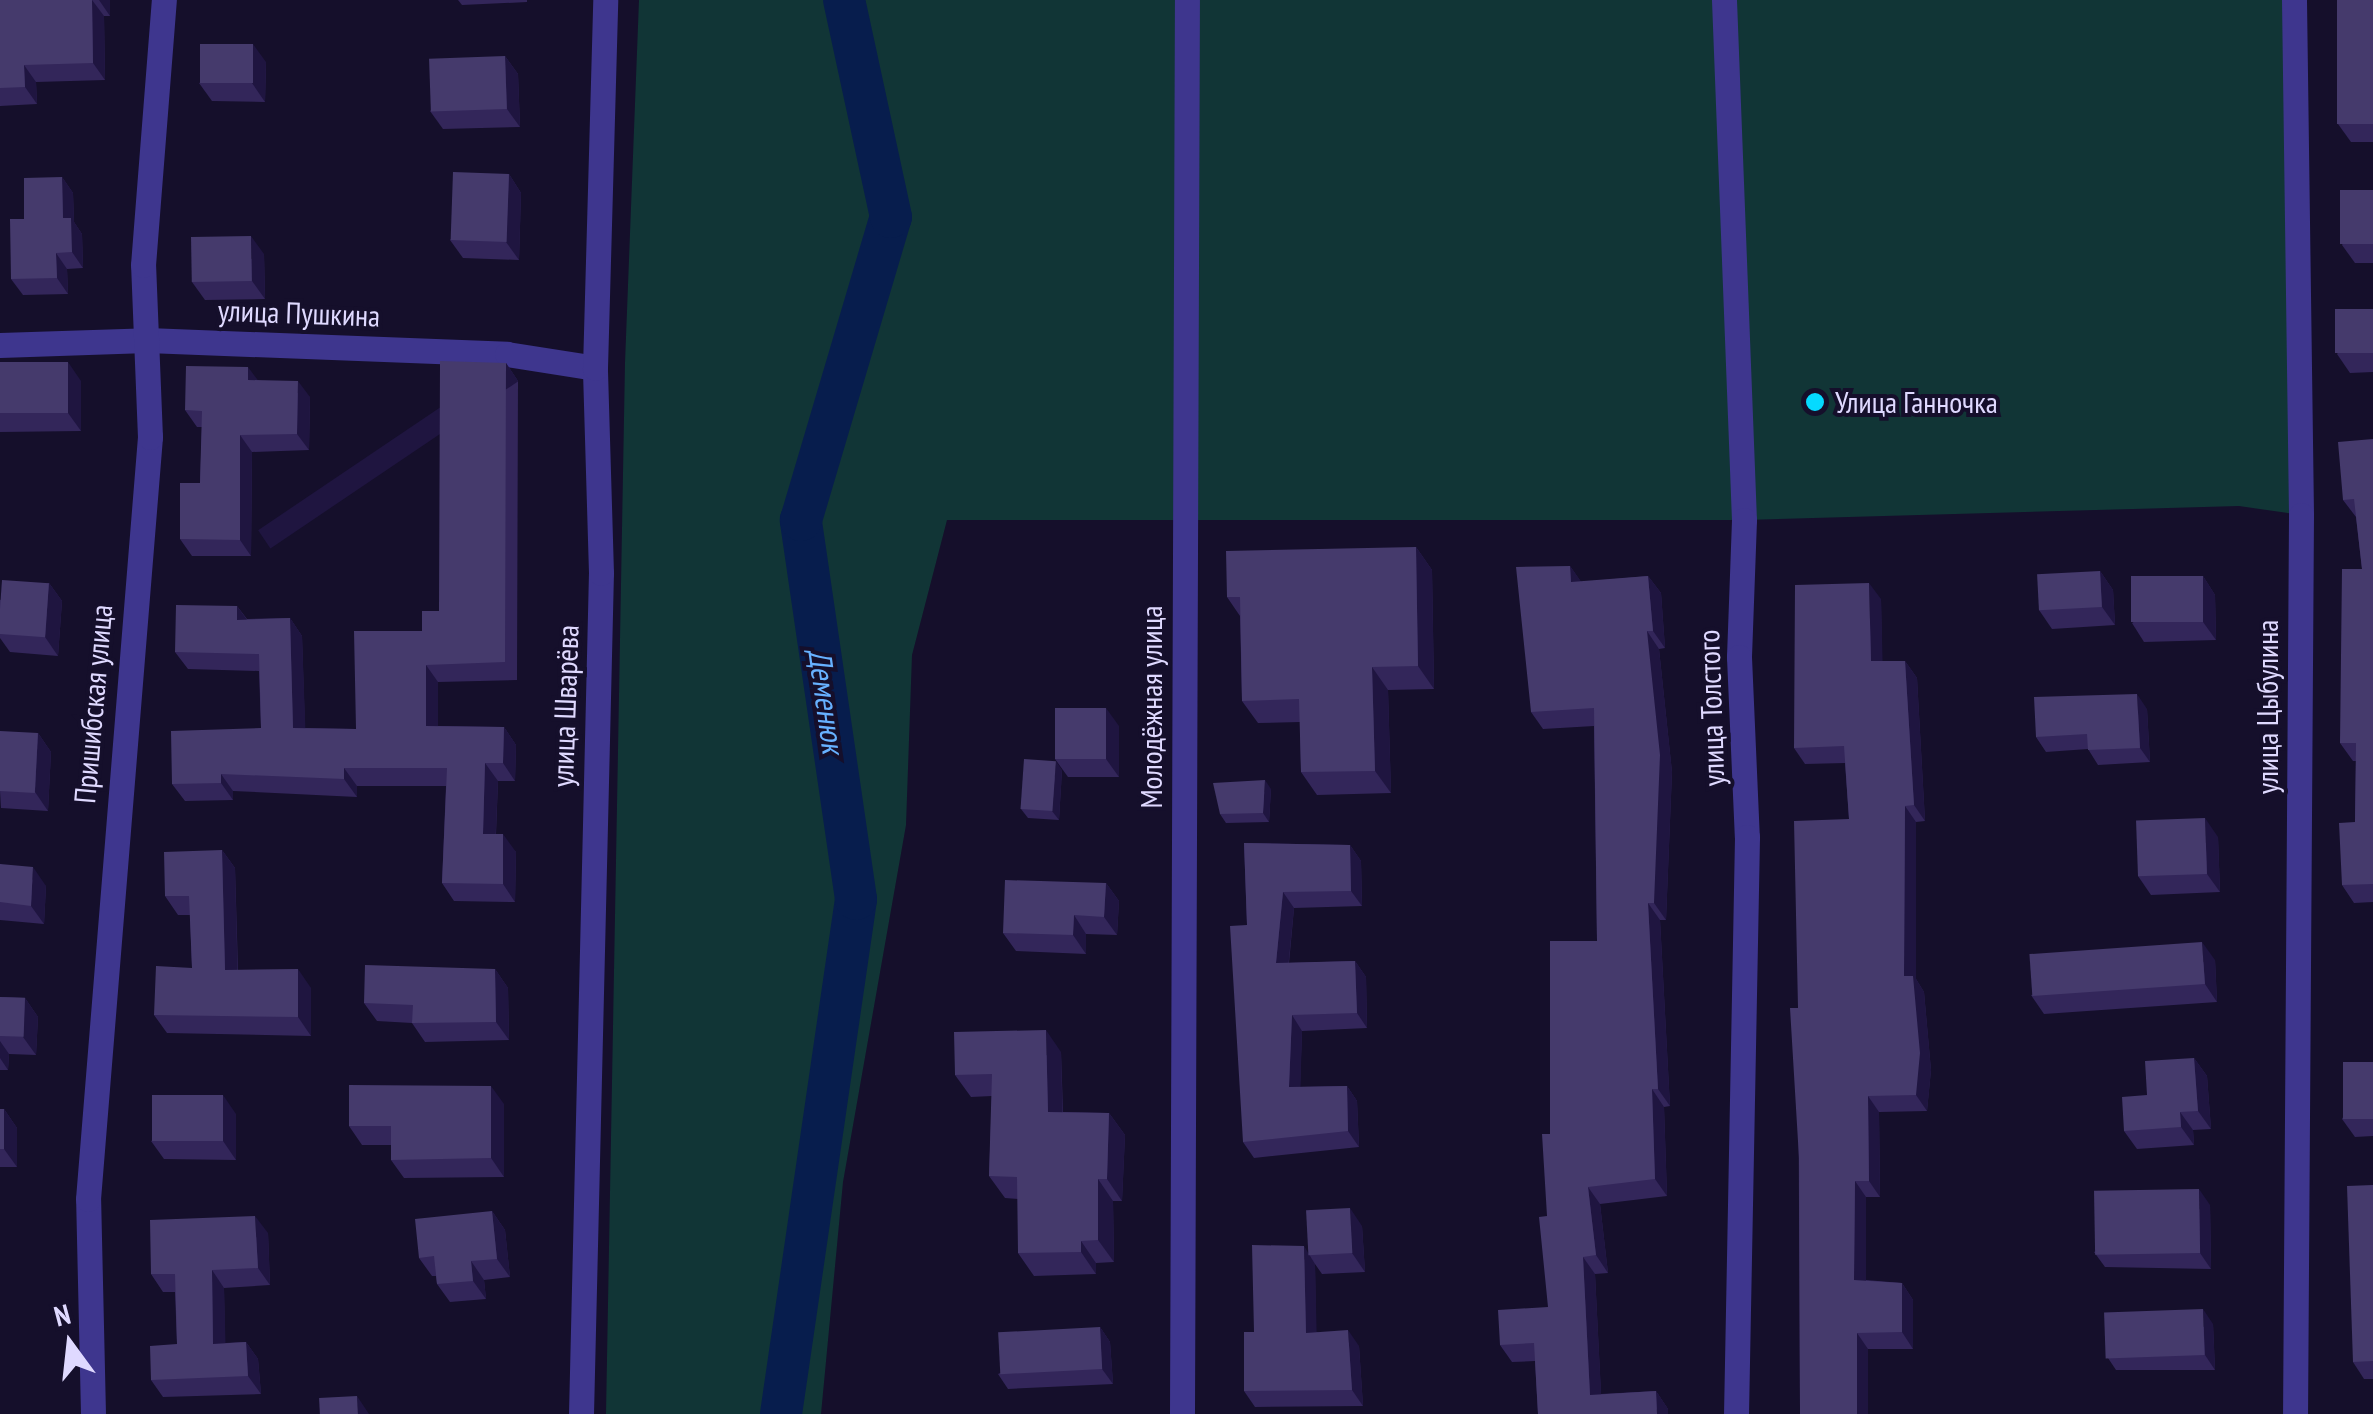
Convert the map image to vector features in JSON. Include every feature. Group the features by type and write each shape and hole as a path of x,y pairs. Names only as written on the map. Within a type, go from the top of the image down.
{"street":[{"name":"Пришибская улица","path":"93,1414 88,1199 150,437 143,265 164,0"},
{"name":"улица Шварёва","path":"580,1414 601,572 596,368 605,0"},
{"name":"Молодёжная улица","path":"1182,1414 1187,0"},
{"name":"улица Толстого","path":"1724,0 1724,122 1744,520 1739,657 1748,837 1736,1414"},
{"name":"улица Цыбулина","path":"2294,0 2300,515 2295,1414"},
{"name":"улица Пушкина","path":"0,345 147,340 507,354 596,368"}],"green space":[{"path":"639,0 2297,0 2301,515 2239,506 1744,520 947,520 912,655 906,825 843,1182 821,1414 606,1414 625,363"}],"building":[{"path":"0,0 92,0 93,63 24,65 25,87 0,88"},
{"path":"2337,0 2373,0 2373,124 2337,124"},
{"path":"200,44 253,44 253,83 200,83"},
{"path":"505,56 507,109 431,112 429,59"},
{"path":"453,172 509,174 507,242 451,240"},
{"path":"62,177 63,218 71,218 72,252 56,253 57,278 11,279 10,219 24,219 24,178"},
{"path":"2340,190 2373,190 2373,244 2340,244"},
{"path":"251,236 252,281 192,282 191,237"},
{"path":"2335,309 2373,309 2373,353 2335,353"},
{"path":"440,361 506,363 505,662 426,665 426,726 504,727 503,763 485,763 483,834 503,834 503,884 442,883 447,768 344,768 344,779 221,774 221,783 172,784 171,731 261,728 259,654 175,652 176,605 237,606 237,620 290,618 293,728 356,729 354,631 422,631 422,611 439,611"},
{"path":"0,362 68,362 68,413 0,413"},
{"path":"186,366 248,367 248,380 298,381 297,434 240,435 240,540 180,539 180,483 200,483 202,411 185,410"},
{"path":"2373,439 2373,884 2342,885 2339,823 2355,822 2356,743 2340,743 2342,569 2362,569 2354,499 2343,500 2338,442"},
{"path":"1416,547 1418,666 1372,667 1375,771 1301,772 1299,699 1242,701 1240,597 1227,597 1226,551"},
{"path":"1570,566 1571,582 1648,576 1653,631 1647,631 1660,755 1654,903 1648,903 1658,1089 1652,1089 1655,1179 1588,1187 1596,1255 1583,1257 1590,1395 1656,1391 1657,1414 1538,1414 1534,1343 1500,1345 1498,1310 1548,1307 1539,1217 1547,1216 1542,1134 1550,1134 1550,941 1597,941 1594,708 1531,712 1516,567"},
{"path":"2100,571 2102,607 2039,610 2037,574"},
{"path":"2131,576 2203,576 2203,622 2131,622"},
{"path":"2,580 49,583 45,637 0,634"},
{"path":"1869,583 1871,661 1905,661 1914,805 1905,806 1904,976 1913,976 1920,1053 1916,1095 1868,1096 1869,1181 1855,1181 1854,1280 1902,1283 1902,1332 1857,1333 1857,1414 1800,1414 1799,1158 1790,1008 1798,1008 1794,821 1849,819 1844,746 1794,748 1795,585"},
{"path":"2137,694 2140,748 2088,750 2087,734 2036,737 2034,697"},
{"path":"1055,708 1106,708 1106,759 1055,759"},
{"path":"0,731 38,733 35,793 0,791"},
{"path":"1024,759 1056,761 1052,811 1021,809"},
{"path":"1265,780 1263,813 1220,814 1213,783"},
{"path":"2205,818 2207,874 2138,876 2136,820"},
{"path":"1244,843 1350,845 1351,891 1283,892 1276,963 1355,961 1357,1013 1292,1015 1289,1087 1347,1086 1348,1131 1243,1142 1230,926 1247,925"},
{"path":"222,850 225,970 298,969 298,1017 154,1015 156,966 192,968 189,896 165,896 164,852"},
{"path":"0,864 33,867 31,906 0,902"},
{"path":"1005,880 1106,883 1104,917 1074,915 1073,935 1003,933"},
{"path":"2202,942 2205,984 2032,996 2029,954"},
{"path":"365,965 495,969 496,1022 412,1023 413,1005 364,1003"},
{"path":"0,997 25,998 24,1037 0,1036"},
{"path":"1046,1030 1048,1112 1109,1113 1107,1179 1098,1179 1098,1240 1081,1241 1081,1252 1018,1253 1017,1177 989,1176 992,1074 955,1075 954,1032"},
{"path":"2194,1058 2198,1111 2180,1112 2181,1127 2124,1131 2122,1097 2147,1095 2145,1061"},
{"path":"2343,1062 2373,1062 2373,1119 2343,1119"},
{"path":"349,1085 491,1086 491,1158 391,1160 391,1126 349,1126"},
{"path":"152,1095 223,1095 223,1141 152,1141"},
{"path":"0,1109 4,1109 4,1149 0,1149"},
{"path":"2373,1185 2373,1361 2353,1362 2347,1186"},
{"path":"2199,1189 2200,1253 2095,1255 2094,1191"},
{"path":"1350,1208 1352,1253 1308,1255 1306,1210"},
{"path":"492,1211 497,1259 471,1261 473,1281 437,1284 434,1256 419,1258 415,1219"},
{"path":"255,1216 258,1268 212,1270 213,1344 246,1342 248,1376 151,1380 150,1346 177,1344 175,1274 151,1274 150,1220"},
{"path":"1252,1245 1304,1246 1306,1333 1348,1330 1352,1390 1244,1391 1244,1332 1254,1332"},
{"path":"2203,1309 2205,1355 2106,1358 2104,1312"},
{"path":"1100,1327 1102,1369 1000,1374 998,1332"},
{"path":"357,1396 358,1414 320,1414 319,1398"}],"waterway":[{"name":"Деменюк","path":"781,1414 856,899 801,520 891,217 844,0"}],"place":[{"name":"Улица Ганночка","path":"1815,402"}]}
